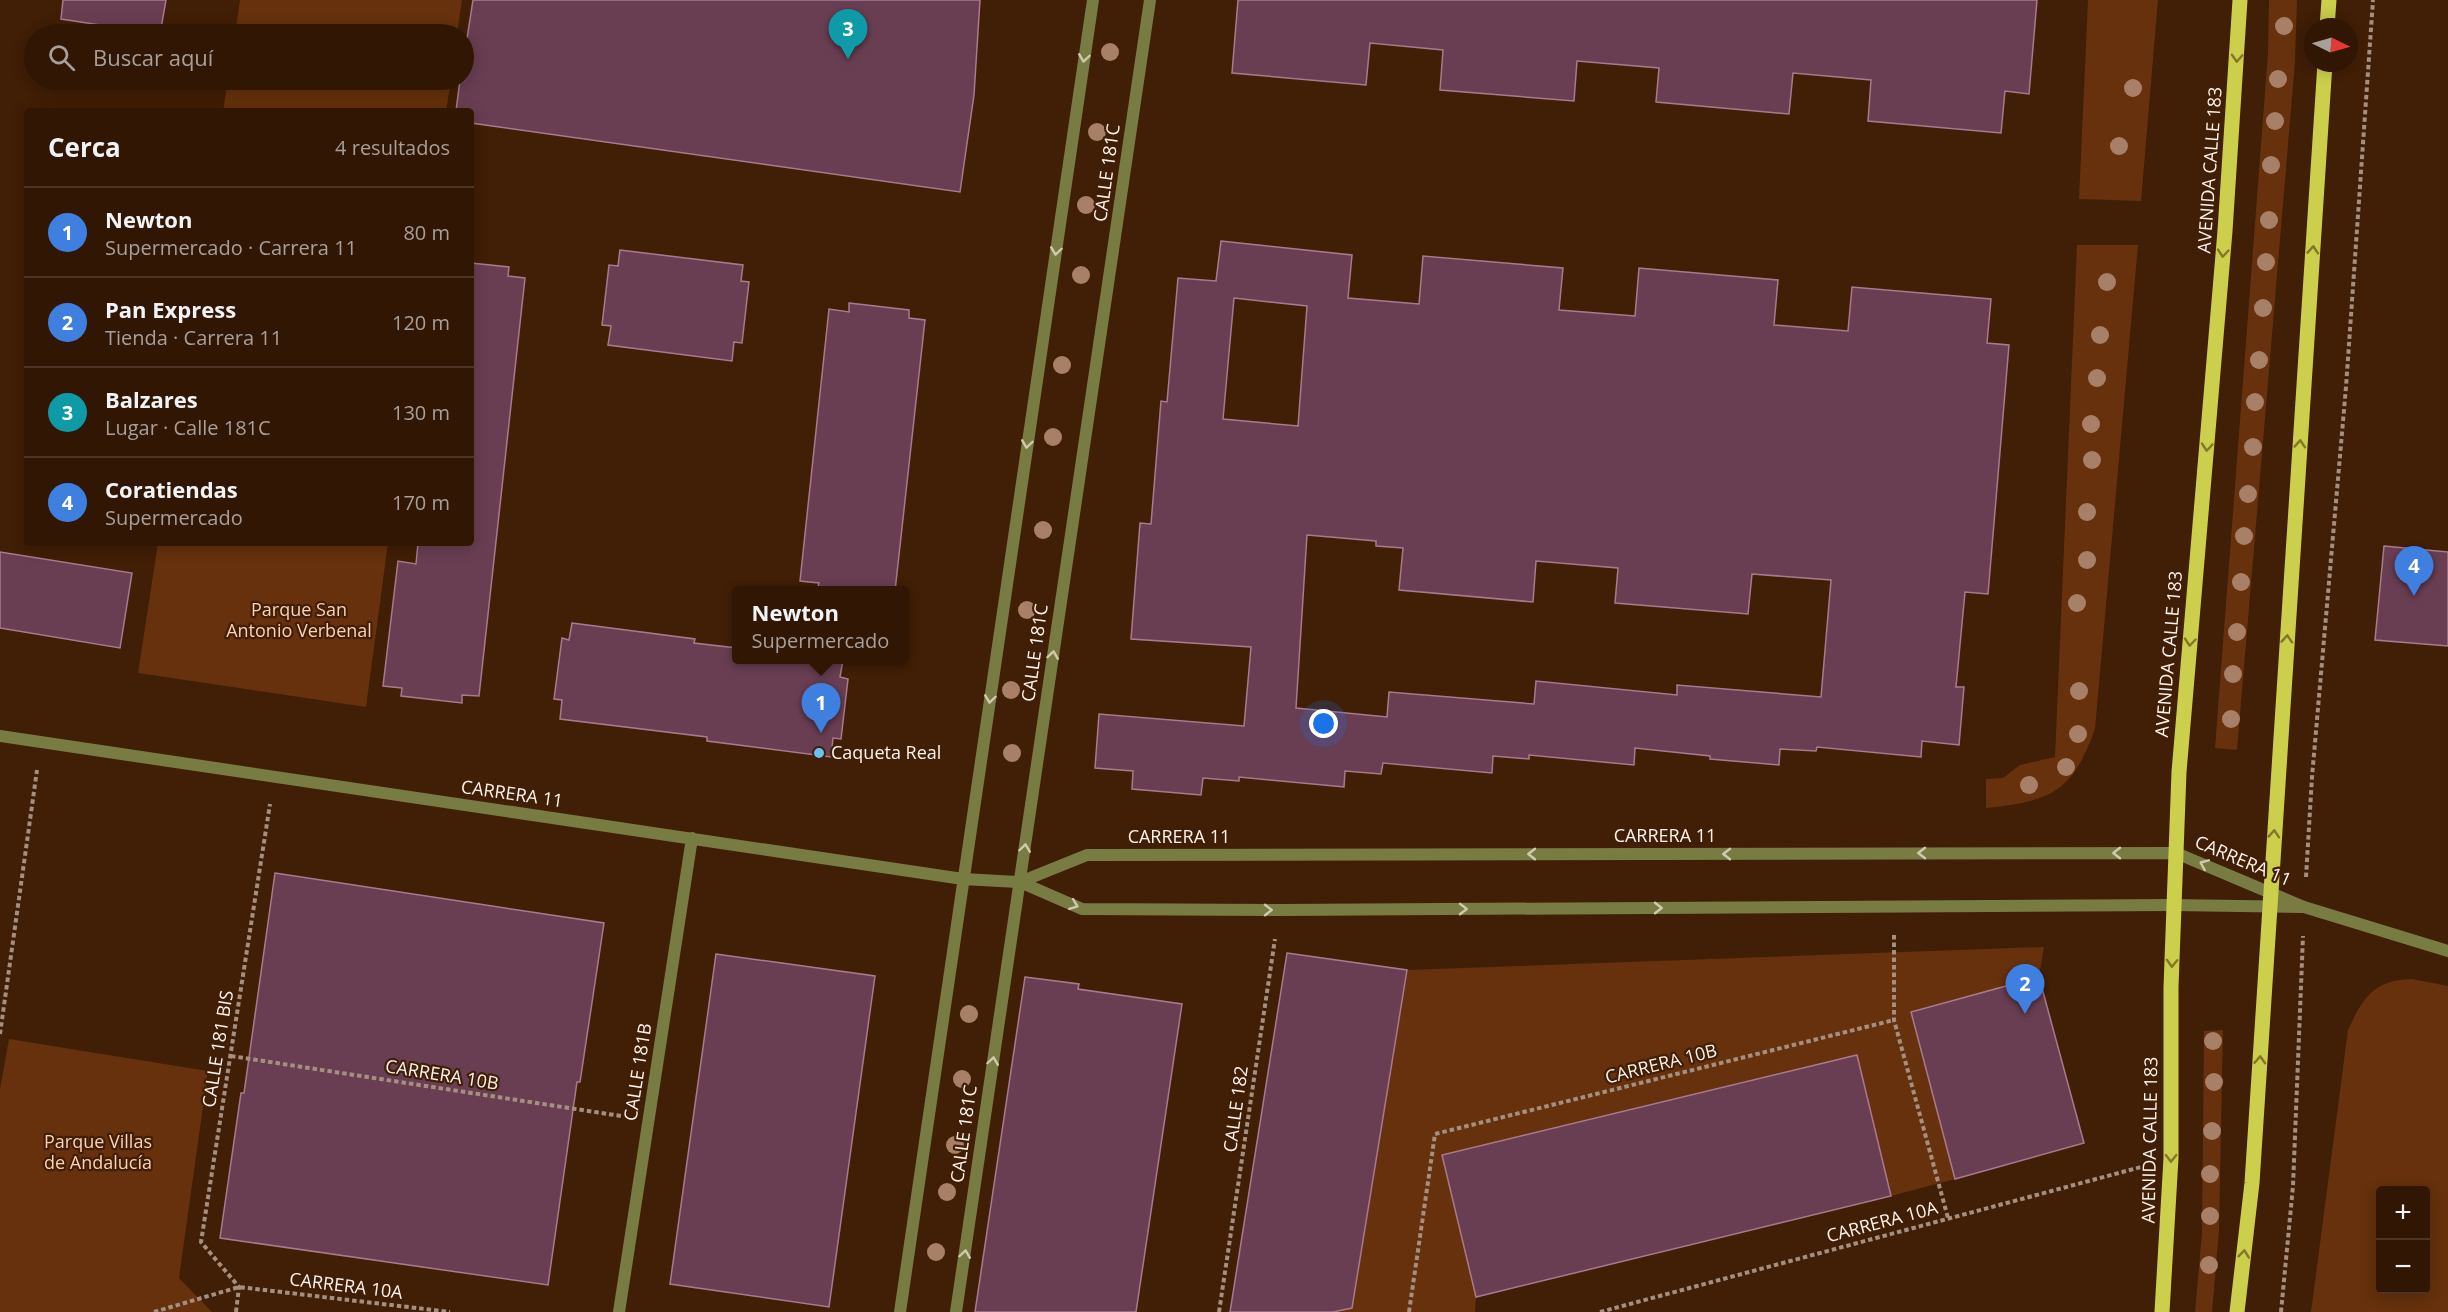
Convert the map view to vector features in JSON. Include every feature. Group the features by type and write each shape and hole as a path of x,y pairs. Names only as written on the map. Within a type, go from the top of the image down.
{"main road":[{"name":"AVENIDA CALLE 183","path":"2162,1312 2171,1158 2171,987 2179,772 2225,231 2240,0"},
{"path":"2328,18 2329,0"},
{"path":"2237,1312 2252,1183 2324,72"}],"street":[{"name":"CALLE 181C","path":"900,1312 1093,0"},
{"name":"CALLE 181C","path":"956,1312 1150,0"},
{"name":"CARRERA 11","path":"0,736 963,879 1020,882 1082,909 1893,907 2174,904 2270,899"},
{"name":"CALLE 181B","path":"619,1312 692,838"},
{"name":"CARRERA 11","path":"1020,882 1087,855 2176,853 2270,899 2304,906 2448,951"}],"path":[{"path":"2312,777 2345,399 2373,0"},
{"path":"0,1034 40,742"},
{"name":"CALLE 181 BIS","path":"239,1287 201,1242 274,778"},
{"path":"1893,907 1894,1020 1948,1218"},
{"name":"CALLE 182","path":"1219,1312 1279,910"},
{"path":"2281,1312 2293,1186 2299,991"},
{"name":"CARRERA 10B","path":"1409,1312 1435,1134 1894,1020"},
{"name":"CARRERA 10B","path":"231,1056 648,1121"},
{"name":"CARRERA 10A","path":"1600,1312 2171,1158"},
{"path":"154,1312 239,1287 236,1312"},
{"name":"CARRERA 10A","path":"239,1287 450,1312"}],"green space":[{"path":"240,0 462,0 458,24 236,24"},
{"path":"2088,0 2158,0 2141,201 2079,199"},
{"path":"2269,0 2297,0 2295,62 2237,750 2215,748 2268,53"},
{"path":"226,90 449,90 446,108 223,108"},
{"path":"2077,245 2138,245 2095,729 2077,767 2068,780 2056,790 2027,802 1986,808 1986,779 2003,778 2020,765 2055,757"},
{"name":"Parque San Antonio Verbenal","path":"158,546 388,546 366,707 138,673"},
{"path":"2044,947 2039,977 1911,1012 1955,1179 1891,1196 1857,1055 1443,1156 1476,1297 1475,1312 1333,1312 1352,1308 1407,970"},
{"path":"2412,979 2448,986 2448,1312 2311,1312 2348,1030 2365,1000 2379,987"},
{"path":"2223,1030 2219,1231 2212,1312 2195,1312 2202,1233 2204,1031"},
{"name":"Parque Villas de Andalucía","path":"9,1039 208,1071 179,1278 212,1312 0,1312 0,1089"}],"building":[{"path":"63,0 166,0 162,24 94,24 61,19"},
{"path":"473,0 980,0 974,95 960,192 474,123 474,108 456,108 459,90 474,90 474,24 469,24"},
{"path":"1238,0 2037,0 2029,94 2005,91 2001,133 1868,121 1871,80 1793,73 1789,114 1656,102 1659,68 1577,61 1574,101 1440,90 1443,50 1370,43 1366,85 1232,73"},
{"path":"1221,241 1352,255 1348,298 1419,304 1423,256 1563,268 1559,310 1635,316 1639,268 1778,280 1774,325 1848,331 1852,287 1991,299 1987,343 2009,345 1988,594 1965,592 1956,687 1964,687 1959,745 1922,741 1921,757 1817,747 1816,751 1780,749 1779,765 1710,759 1710,756 1635,748 1634,765 1529,755 1529,759 1493,756 1492,773 1383,763 1381,774 1345,771 1344,787 1239,777 1239,781 1203,778 1201,795 1132,789 1133,771 1095,768 1099,714 1244,726 1251,647 1131,639 1140,523 1151,524 1161,401 1167,402 1178,278 1216,281","holes":["1234,298 1307,306 1298,426 1223,419","1307,535 1376,541 1376,546 1403,548 1399,590 1533,602 1536,561 1618,568 1615,603 1748,614 1752,574 1831,580 1821,697 1677,685 1677,695 1536,681 1534,704 1389,692 1387,717 1296,708"]},
{"path":"620,250 743,265 741,281 749,282 742,343 734,342 732,361 608,345 611,326 602,325 609,265 618,266"},
{"path":"474,263 509,267 508,276 525,278 479,696 462,695 462,703 401,696 402,688 383,686 398,561 416,564 418,546 474,546"},
{"path":"849,303 909,310 909,318 925,320 896,586 818,586 819,583 800,581 829,309 849,312"},
{"path":"2384,546 2448,552 2448,646 2375,640"},
{"path":"0,552 132,573 120,648 0,628"},
{"path":"572,623 695,639 694,643 732,647 732,664 842,664 840,677 848,679 841,739 833,738 831,757 707,741 707,737 560,719 562,700 554,699 562,638 569,640"},
{"path":"275,873 604,923 580,1082 577,1082 548,1285 220,1238 241,1093 244,1093"},
{"path":"1287,953 1407,970 1352,1308 1333,1312 1230,1312"},
{"path":"716,954 875,976 829,1307 670,1284"},
{"path":"1025,977 1079,984 1078,989 1182,1004 1136,1312 975,1312"},
{"path":"2039,977 2084,1143 1955,1179 1911,1012"},
{"path":"1857,1055 1891,1196 1476,1297 1442,1155"}],"place":[{"name":"Balzares","path":"848,59"},
{"name":"Coratiendas","path":"2414,596"},
{"name":"Newton","path":"821,733"},
{"name":"Caqueta Real","path":"819,753"},
{"name":"Pan Express","path":"2025,1014"}]}
